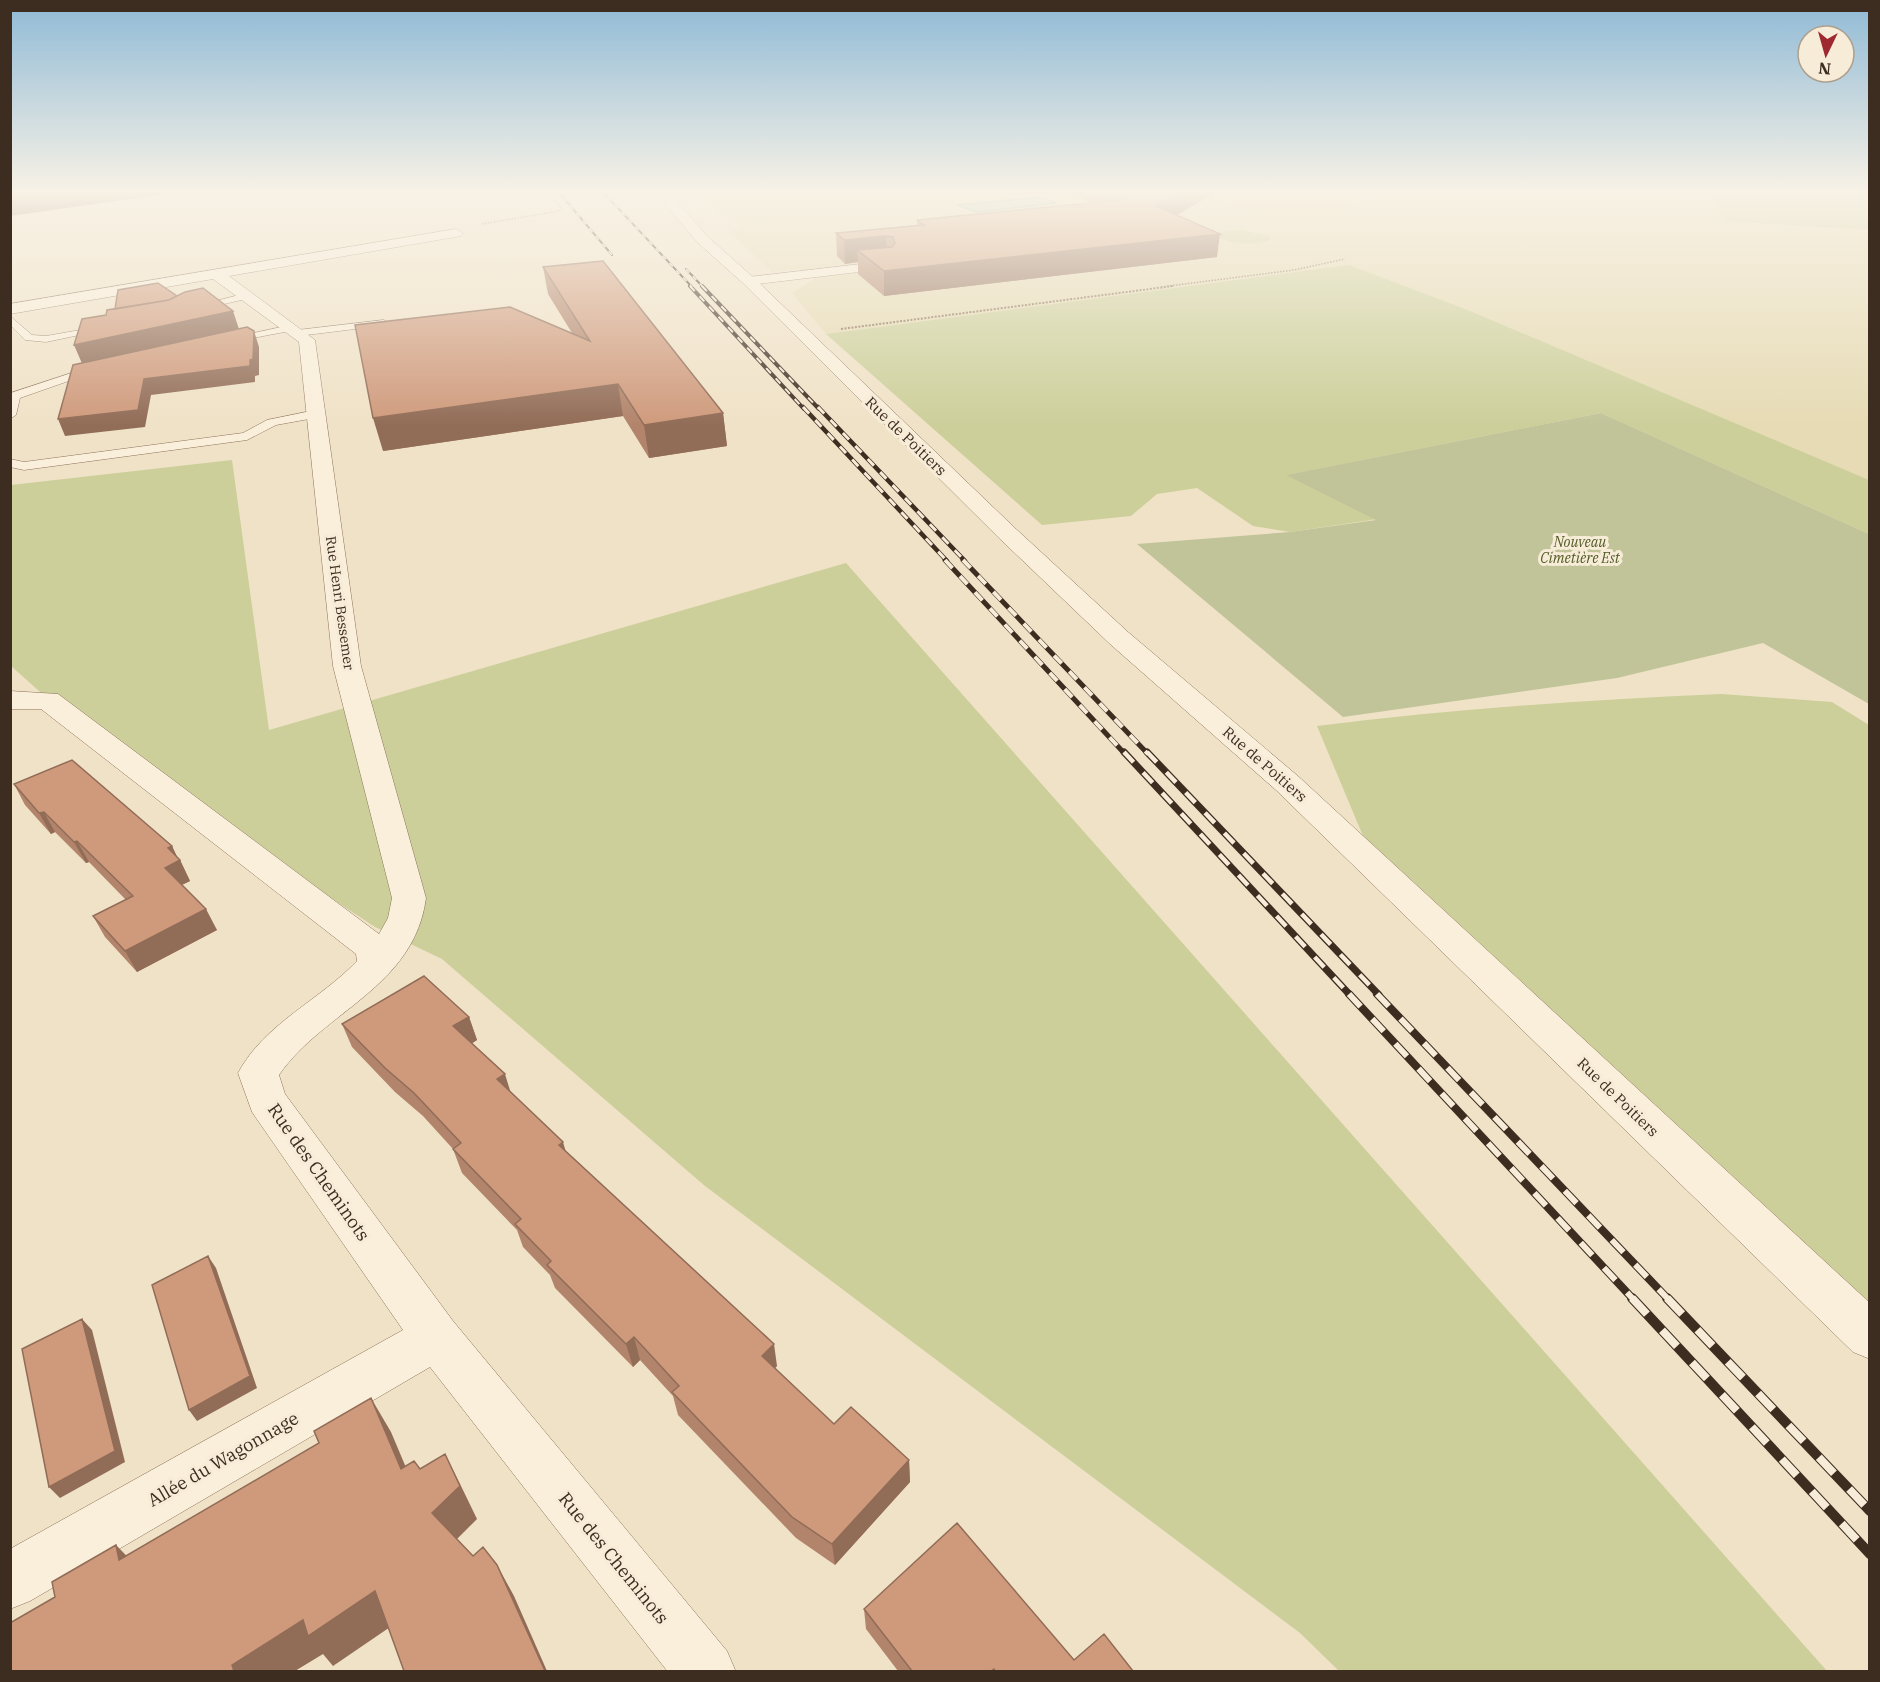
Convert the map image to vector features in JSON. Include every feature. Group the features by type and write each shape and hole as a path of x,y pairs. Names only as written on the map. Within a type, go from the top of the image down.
{"street":[{"path":"10,309 247,268"},
{"name":"Rue de Poitiers","path":"735,268 1119,638 1288,784 1869,1336"},
{"path":"749,281 857,268"},
{"path":"216,274 295,331"},
{"name":"Rue Henri Bessemer","path":"295,331 307,340 347,666 409,898 406,918 390,948 375,961"},
{"path":"10,700 48,700 374,949 375,961"},
{"name":"Rue des Cheminots","path":"375,961 355,986 276,1048 258,1073 267,1100 436,1337 706,1671"},
{"name":"Allée du Wagonnage","path":"10,1581 436,1337"}],"lane":[{"path":"182,313 247,296"},
{"path":"10,320 29,338 46,339 117,327"},
{"path":"209,344 295,331 396,322"},
{"path":"10,415 15,396 51,381 110,365"},
{"path":"10,464 24,466 247,436 261,425 275,420 316,414"}],"path":[{"path":"801,334 1299,268"}],"shaded area":[{"path":"768,268 1869,268 1869,480 1816,458 1226,282 826,334 792,293 816,278 800,269 772,272"}],"green space":[{"path":"1323,268 1358,268 1470,311 1869,480 1869,534 1601,413 1287,475 1378,519 1290,532 1253,526 1197,488 1157,494 1131,516 1042,525 826,334"},
{"name":"Nouveau Cimetière Est","path":"1601,413 1869,534 1869,704 1763,643 1617,678 1343,717 1137,544 1290,532 1376,520 1286,475"},
{"path":"232,460 269,730 846,563 1827,1671 1339,1671 1300,1633 705,1186 442,959 375,927 103,748 11,666 11,485"},
{"path":"1721,694 1832,702 1869,725 1869,1320 1373,860 1317,726 1519,706"}],"building":[{"path":"544,268 609,268 723,413 644,425 618,384 373,418 355,325 510,307 590,341"},
{"path":"881,268 907,268 884,271"},
{"path":"158,283 177,296 169,300 115,309 118,290"},
{"path":"203,288 233,311 74,345 82,319 106,315 107,310 169,300 185,292"},
{"path":"247,327 254,331 253,359 250,360 250,366 144,379 138,410 58,419 73,365"},
{"path":"72,760 172,846 168,848 180,860 165,868 206,909 125,951 93,916 133,896 77,841 74,842 44,812 39,813 14,784"},
{"path":"424,976 469,1017 453,1026 505,1074 497,1079 563,1142 559,1145 774,1344 762,1356 834,1424 851,1407 909,1460 832,1544 792,1517 672,1392 679,1386 634,1337 626,1344 547,1265 551,1261 515,1224 521,1219 453,1149 461,1143 414,1093 385,1068 342,1024"},
{"path":"208,1256 250,1376 189,1410 152,1285"},
{"path":"82,1319 115,1451 49,1487 22,1349"},
{"path":"371,1398 401,1469 414,1461 420,1469 445,1454 460,1486 432,1513 473,1556 483,1547 497,1565 545,1671 404,1671 375,1591 308,1636 303,1620 232,1665 234,1671 10,1671 10,1623 55,1597 52,1582 116,1545 119,1560 319,1443 314,1431"},
{"path":"957,1523 1074,1660 1104,1634 1133,1671 995,1671 994,1669 991,1671 912,1671 864,1609"}],"railway":[{"path":"675,268 692,287"},
{"path":"686,269 703,287"},
{"path":"690,286 804,409"},
{"path":"702,286 819,409"},
{"path":"803,407 947,561"},
{"path":"818,407 965,561"},
{"path":"945,560 1125,754"},
{"path":"963,560 1148,754"},
{"path":"1124,752 1350,995"},
{"path":"1147,752 1379,995"},
{"path":"1349,994 1634,1300"},
{"path":"1377,994 1669,1300"},
{"path":"1632,1298 1870,1554"},
{"path":"1667,1298 1870,1511"}]}
